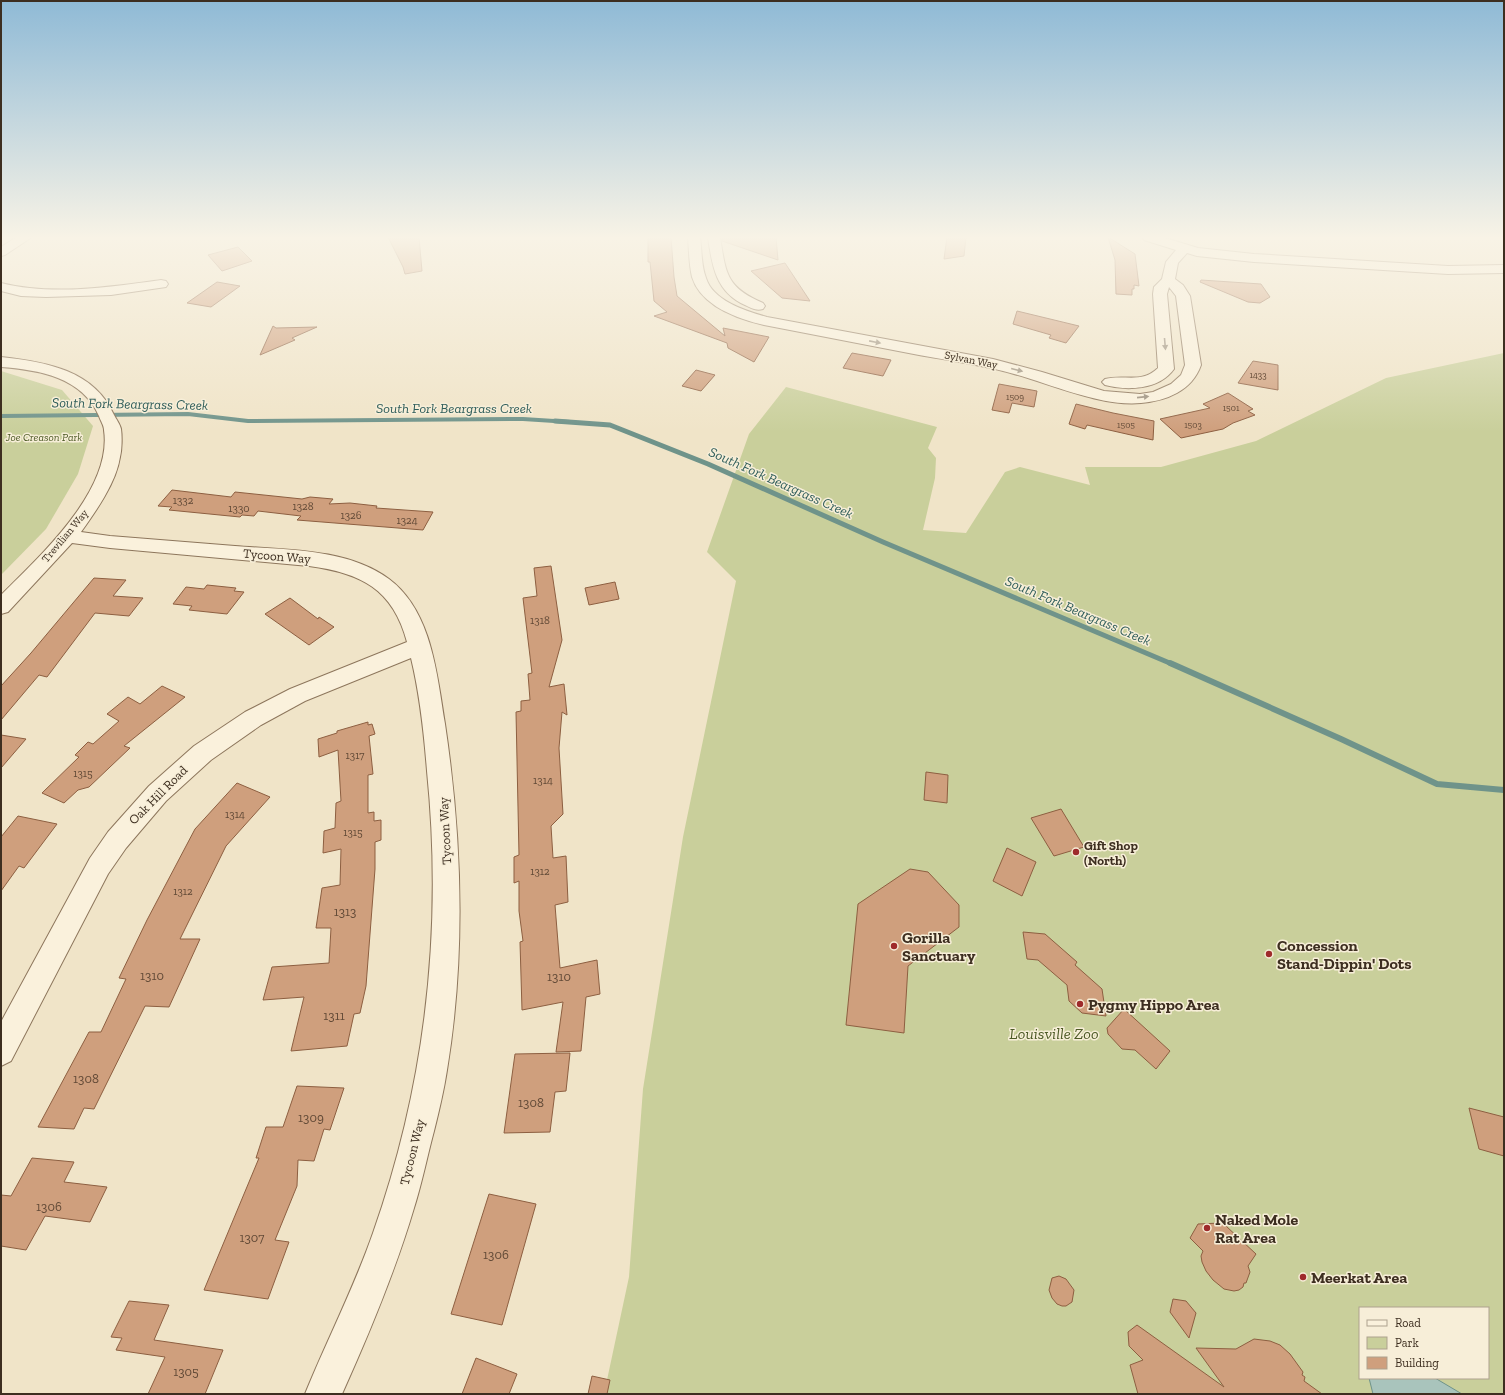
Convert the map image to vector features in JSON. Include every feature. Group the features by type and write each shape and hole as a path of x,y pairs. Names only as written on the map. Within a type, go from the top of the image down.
{"street":[{"name":"Sylvan Way","path":"720,302 750,317 764,321 993,364 1028,372 1124,384 1137,383 1155,378 1166,369 1161,302"},
{"name":"Sylvan Way","path":"749,302 787,314 1012,354 1084,379 1111,396 1126,398 1144,398 1168,392 1186,381 1190,375 1193,365 1184,302"},
{"name":"Trevilian Way","path":"1,362 33,366 54,372 72,379 86,387 98,398 110,416 113,427 114,444 112,459 104,479 90,506 68,536 1,606"},
{"name":"Tycoon Way","path":"68,536 110,542 309,558 329,561 348,566 378,580 400,600 413,626 425,672 437,745 442,793 447,868 446,962 444,992 433,1067 407,1178 371,1286 345,1348 323,1394"},
{"name":"Oak Hill Road","path":"1,1051 99,866 115,841 137,813 162,788 189,763 239,727 282,703 418,646"}],"green space":[{"name":"Louisville Zoo","path":"1504,353 1504,1394 604,1394 629,1277 643,1089 683,837 736,581 707,552 749,434 786,387 937,427 928,448 936,458 935,478 923,530 966,533 1005,472 1020,467 1090,485 1085,467 1161,467 1256,441 1386,378"},
{"name":"Joe Creason Park","path":"1,371 62,390 93,426 78,474 46,529 1,575"}],"water":[{"path":"1369,1379 1437,1379 1462,1394 1373,1394"}],"building":[{"path":"188,302 218,302 211,307 187,303"},
{"path":"655,302 684,302 725,336 723,328 769,337 754,362 728,348 727,343 654,316 667,312"},
{"path":"1017,311 1079,326 1066,343 1049,338 1051,335 1013,324"},
{"path":"273,326 276,328 317,327 292,338 295,340 260,355"},
{"path":"852,353 891,360 883,376 843,368"},
{"path":"1253,361 1278,365 1278,390 1238,383"},
{"path":"696,370 715,375 701,391 682,386"},
{"path":"999,384 1037,391 1034,407 1012,403 1009,413 992,410"},
{"path":"1228,393 1253,409 1248,411 1255,415 1233,423 1223,429 1181,438 1160,419 1210,408 1203,404"},
{"path":"1076,404 1154,421 1153,440 1087,425 1085,429 1069,424"},
{"path":"172,490 231,497 235,492 302,499 310,497 333,499 329,504 350,503 377,506 376,508 433,512 423,530 297,520 301,516 258,511 254,516 242,515 240,517 169,510 172,507 158,506"},
{"path":"551,566 562,640 549,687 564,684 567,715 562,712 559,748 563,814 551,826 553,858 566,856 568,902 555,905 560,968 597,960 600,994 586,997 581,1051 556,1052 563,1002 522,1010 520,942 523,941 519,911 519,881 514,883 514,857 519,855 516,712 521,711 521,701 530,700 528,674 532,673 523,598 537,596 534,568"},
{"path":"94,578 126,580 113,596 143,598 129,616 95,613 47,677 39,675 1,720 1,686"},
{"path":"615,582 619,599 589,605 585,588"},
{"path":"207,585 236,588 234,591 244,592 227,614 189,610 192,606 173,604 186,587 204,589"},
{"path":"290,598 318,619 319,617 334,627 309,645 265,614"},
{"path":"162,686 185,697 124,746 130,748 89,787 78,790 64,803 42,793 79,757 75,755 88,742 93,744 119,721 107,714 128,697 140,704"},
{"path":"368,722 368,725 372,724 375,734 369,736 373,774 368,775 368,813 374,812 374,821 381,820 381,840 375,842 375,869 366,986 360,1013 354,1014 347,1046 291,1051 304,997 263,1000 272,967 329,963 331,928 316,928 322,888 340,885 341,849 323,853 324,831 335,828 336,803 341,801 338,750 319,757 318,739 337,733 337,731"},
{"path":"1,735 26,739 1,768"},
{"path":"926,772 948,775 947,803 924,800"},
{"path":"237,783 270,797 226,846 180,939 200,939 169,1007 145,1006 94,1109 84,1108 74,1129 38,1127 89,1032 101,1032 126,979 119,978 147,920 195,829"},
{"path":"1061,809 1084,847 1054,856 1031,818"},
{"path":"18,816 57,824 24,868 19,866 1,891 1,837"},
{"path":"1007,848 1036,862 1022,896 993,881"},
{"name":"Gorilla Sanctuary","path":"910,869 928,872 959,905 959,927 908,966 904,1033 846,1025 858,904"},
{"path":"1023,932 1045,934 1077,962 1075,965 1102,989 1106,1016 1082,1013 1069,1001 1067,985 1038,960 1027,959"},
{"path":"1124,1009 1170,1051 1156,1069 1135,1050 1122,1049 1108,1034 1107,1028"},
{"path":"570,1053 566,1091 555,1092 550,1132 504,1133 515,1054"},
{"path":"297,1086 344,1088 330,1130 324,1129 314,1161 298,1160 297,1186 275,1240 289,1242 268,1299 204,1290 259,1158 256,1158 266,1127 283,1127"},
{"path":"1469,1108 1504,1117 1504,1156 1479,1149"},
{"path":"32,1158 74,1162 64,1182 107,1187 90,1222 45,1216 26,1250 1,1246 1,1195 11,1196"},
{"path":"489,1194 536,1204 502,1325 451,1314"},
{"path":"1221,1223 1256,1254 1248,1266 1250,1272 1246,1283 1244,1283 1243,1287 1239,1290 1234,1291 1224,1289 1213,1280 1206,1271 1202,1262 1201,1256 1203,1251 1190,1238 1198,1224"},
{"path":"1059,1276 1066,1279 1074,1290 1072,1302 1066,1306 1057,1304 1052,1298 1049,1290 1052,1278"},
{"path":"1173,1299 1186,1301 1196,1313 1189,1338 1170,1312"},
{"path":"129,1301 169,1305 154,1340 223,1350 205,1394 148,1394 165,1357 116,1350 122,1338 111,1337"},
{"path":"1137,1325 1224,1387 1196,1348 1236,1349 1254,1339 1270,1341 1280,1345 1290,1354 1303,1372 1302,1375 1305,1377 1304,1381 1322,1394 1138,1394 1130,1365 1143,1360 1129,1346 1128,1332"},
{"path":"476,1358 517,1374 509,1394 462,1394"},
{"path":"592,1376 610,1380 607,1394 588,1394"}],"waterway":[{"name":"South Fork Beargrass Creek","path":"1,416 188,414 248,421 523,419 560,421"},
{"name":"South Fork Beargrass Creek","path":"555,421 560,421"},
{"name":"South Fork Beargrass Creek","path":"560,421 570,422"},
{"name":"South Fork Beargrass Creek","path":"560,421 610,425 708,464 883,542 1172,664"},
{"name":"South Fork Beargrass Creek","path":"1170,663 1341,739 1437,784 1504,790"}],"place":[{"name":"Gift Shop (North)","path":"1076,852"},
{"name":"Gorilla Sanctuary","path":"894,946"},
{"name":"Concession Stand-Dippin' Dots","path":"1269,954"},
{"name":"Pygmy Hippo Area","path":"1080,1004"},
{"name":"Naked Mole Rat Area","path":"1207,1228"},
{"name":"Meerkat Area","path":"1303,1277"}]}
